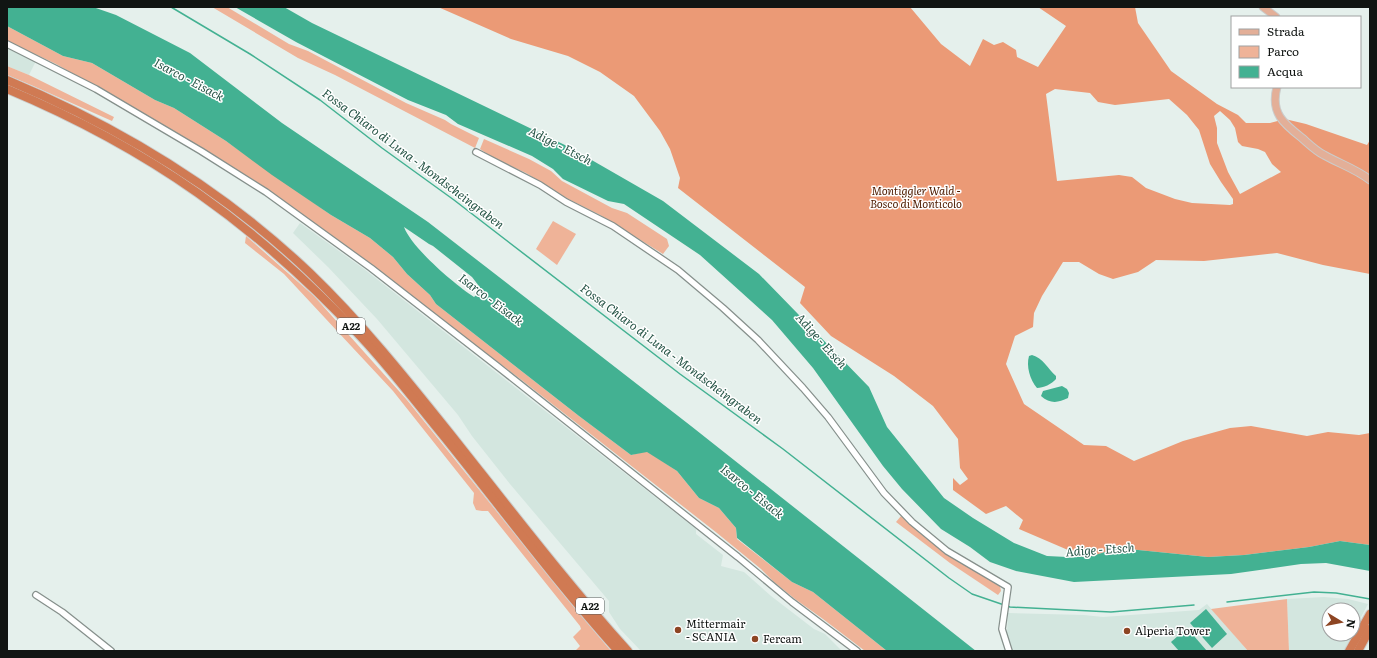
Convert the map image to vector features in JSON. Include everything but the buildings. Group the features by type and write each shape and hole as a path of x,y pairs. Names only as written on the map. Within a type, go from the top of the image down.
{"highway":[{"name":"A22","path":"7,80 52,99 97,122 166,162 229,205 289,254 368,334 628,651"},
{"name":"A22","path":"7,89 47,106 92,128 160,167 223,210 255,235 306,280 368,344 577,603 618,651"},
{"path":"1350,651 1370,614"},
{"path":"1358,651 1370,629"}],"main road":[{"path":"1263,7 1275,16"},
{"path":"1277,88 1275,104 1278,116 1284,124 1315,150 1352,168 1370,180"}],"street":[{"path":"7,44 96,89 201,151 266,192 371,268 491,361 738,557 792,602 857,651"},
{"path":"476,152 540,185 566,202 613,226 678,270 758,340 828,417 884,493 912,522 948,551 1008,587 1002,629 1009,651"},
{"path":"36,595 62,612 111,651"}],"shaded area":[{"path":"7,48 36,61 29,75 7,66"},
{"path":"300,223 364,269 696,529 696,534 723,555 721,566 744,572 771,596 814,629 825,634 842,651 641,651 620,629 609,612 609,601 510,484 472,436 458,415 377,319 328,267 293,233"},
{"path":"1324,597 1348,599 1360,602 1321,602 1321,642 1348,642 1344,651 1289,651 1287,599"},
{"path":"1361,602 1368,604 1361,617"},
{"path":"1207,604 1248,651 1016,651 1013,650 1007,633 1008,613 1103,617 1199,610"}],"green space":[{"path":"212,7 227,7 289,44 308,51 406,103 445,120 479,138 475,148 335,75 298,58"},
{"name":"Montiggler Wald - Bosco di Monticolo","path":"438,7 910,7 941,44 970,66 983,39 994,45 1003,42 1016,50 1017,57 1038,67 1066,26 1038,7 1135,7 1138,23 1171,71 1217,104 1238,115 1246,123 1270,123 1285,119 1306,124 1367,145 1370,140 1370,274 1323,265 1277,253 1204,261 1156,260 1138,272 1113,279 1099,274 1079,262 1063,262 1042,296 1034,313 1033,327 1015,336 1006,364 1024,404 1084,445 1106,446 1134,461 1183,441 1230,428 1251,426 1307,436 1328,432 1359,435 1370,433 1370,545 1340,541 1309,547 1244,555 1208,557 1118,548 1092,556 1067,557 1068,550 1019,529 1023,520 1006,506 986,514 953,490 953,478 960,485 968,479 960,468 958,439 933,406 894,376 831,336 800,303 805,287 678,188 680,178 670,149 660,131 634,96 600,72 568,56 511,39","holes":["1055,89 1090,93 1098,102 1115,105 1169,99 1187,115 1199,130 1210,164 1233,199 1233,204 1192,203 1175,199 1146,188 1132,177 1119,175 1057,181 1046,94","1220,111 1230,120 1235,128 1238,142 1242,146 1265,152 1272,164 1281,172 1240,194 1228,172 1217,143 1217,128 1214,116"]},
{"path":"7,26 63,56 92,63 155,100 174,108 226,141 331,215 370,238 393,257 407,274 430,295 436,304 631,455 647,451 677,471 699,498 719,508 736,528 737,539 792,582 813,592 887,651 865,651 795,599 717,533 519,378 345,246 174,131 56,64 7,41"},
{"path":"7,66 29,75 114,117 112,121 7,75"},
{"path":"484,139 529,159 551,171 562,181 612,208 627,213 667,239 669,246 663,254 600,215 568,199 526,173 495,159 480,149"},
{"path":"553,221 576,234 557,265 536,249"},
{"path":"246,236 314,296 407,400 567,599 611,651 575,651 580,646 573,637 581,629 580,626 488,511 476,510 473,503 474,493 393,391 284,274 245,243"},
{"path":"901,516 947,554 1000,586 1001,591 998,595 950,563 896,522"},
{"path":"1287,599 1289,651 1248,651 1211,609"}],"water":[{"name":"Isarco - Eisack","path":"7,7 93,7 116,15 190,53 282,123 428,222 691,426 976,651 887,651 813,592 792,582 737,538 736,528 719,508 699,498 677,471 647,452 631,455 436,304 430,295 407,274 393,257 370,238 331,215 272,175 226,141 174,108 155,100 92,63 63,56 7,26","holes":["404,227 472,277 482,290 474,297 456,284 424,255 408,236"]},
{"name":"Adige - Etsch","path":"235,7 284,7 312,23 569,147 663,201 759,274 869,387 887,427 944,498 1014,543 1047,556 1092,556 1118,548 1208,557 1244,555 1309,547 1340,541 1370,545 1370,571 1326,563 1301,564 1231,574 1074,582 1016,571 990,562 970,547 941,529 902,489 883,466 813,368 772,320 700,255 624,204 608,201 563,179 553,169 532,156 458,124 446,115 408,100 296,42"},
{"path":"1029,356 1036,356 1042,361 1056,376 1056,379 1052,383 1037,388 1032,381 1029,373 1028,360"},
{"path":"1062,386 1067,389 1069,393 1068,398 1054,402 1044,399 1041,396 1043,391"},
{"path":"1206,609 1227,634 1212,648 1190,623"},
{"path":"1187,628 1207,651 1179,651 1171,642"}],"waterway":[{"name":"Fossa Chiaro di Luna - Mondscheingraben","path":"171,7 250,54 320,100 382,148 454,200 680,374 783,449 949,578 972,594 1010,607 1111,612 1194,605"},
{"name":"Fossa Chiaro di Luna - Mondscheingraben","path":"1227,602 1314,592 1336,593 1370,599"}],"place":[{"name":"Mittermair - SCANIA","path":"678,630"},
{"name":"Alperia Tower","path":"1127,631"},
{"name":"Fercam","path":"755,639"}]}
